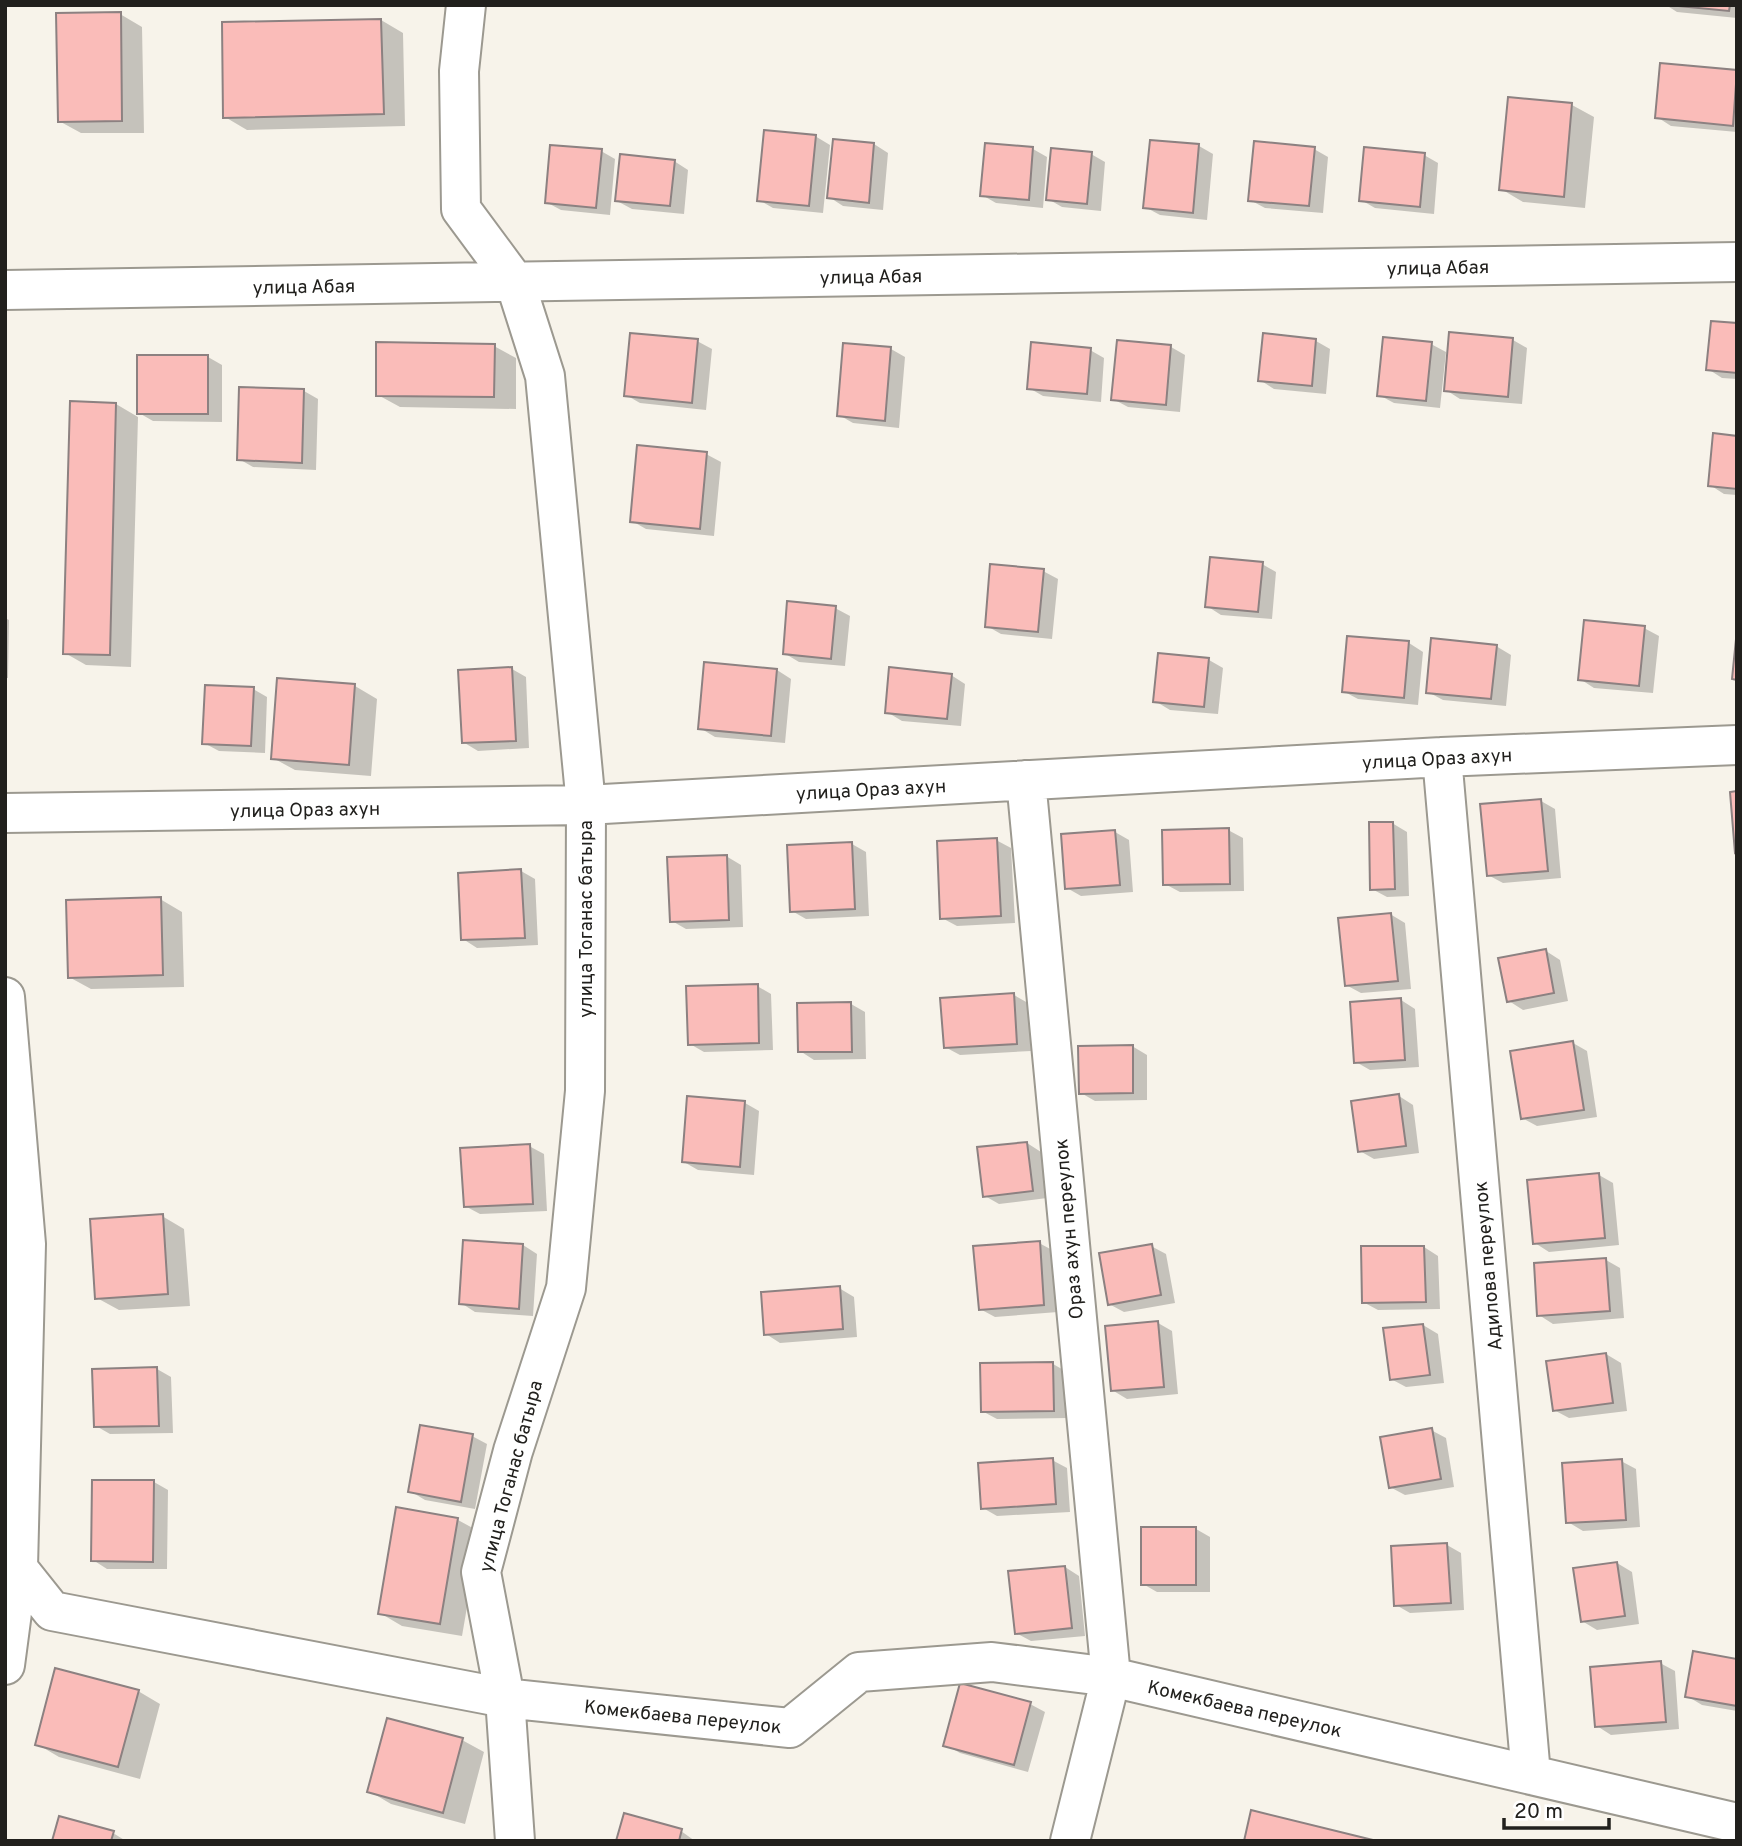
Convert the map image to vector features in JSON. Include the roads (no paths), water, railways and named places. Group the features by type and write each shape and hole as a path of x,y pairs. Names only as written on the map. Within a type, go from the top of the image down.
{"street":[{"name":"улица Тоганас батыра","path":"466,5 459,71 461,209 515,282 545,376 586,805 585,1091 566,1288 513,1451 481,1572 505,1698 515,1841"},
{"name":"улица Абая","path":"5,290 1737,262"},
{"name":"улица Ораз ахун","path":"5,813 586,805 1442,757 1737,745"},
{"name":"Адилова переулок","path":"1442,757 1531,1774"},
{"name":"Ораз ахун переулок","path":"1026,780 1111,1677 1070,1841"},
{"path":"5,997 26,1244 5,1665"},
{"name":"Комекбаева переулок","path":"12,1560 52,1611 505,1698 790,1728 859,1672 992,1662 1111,1677 1737,1823"}]}
